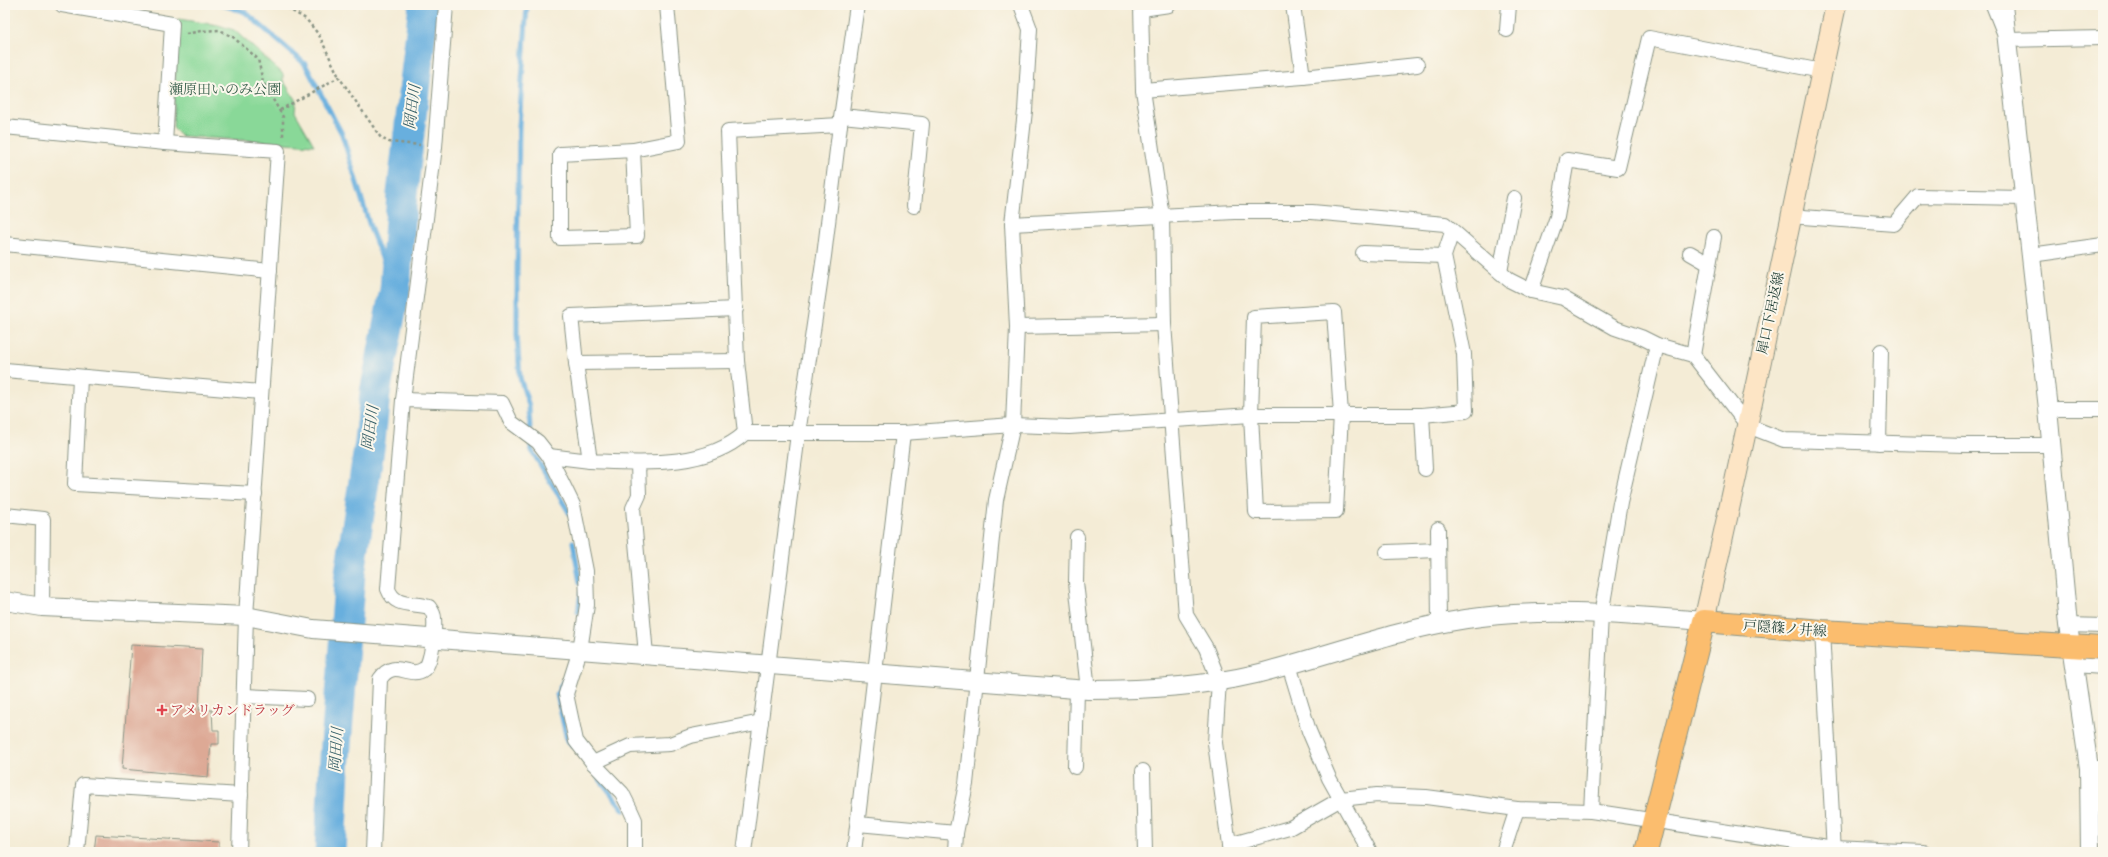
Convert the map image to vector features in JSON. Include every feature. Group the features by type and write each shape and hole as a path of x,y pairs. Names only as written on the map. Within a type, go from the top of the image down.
{"main road":[{"name":"犀口下居返線","path":"1704,621 1748,426 1790,216 1836,5"},
{"name":"戸隠篠ノ井線","path":"1704,621 1822,631 2103,648"},
{"path":"1646,852 1704,621"}],"street":[{"path":"62,5 172,24 165,142"},
{"path":"373,852 380,679 384,673 391,669 414,671 424,670 429,664 433,639 434,619 433,612 429,607 398,602 391,597 388,588 403,400 435,147 446,5"},
{"path":"634,150 637,236 560,238 560,154 634,150 679,140 667,5"},
{"path":"744,852 798,434 824,256 857,5"},
{"path":"955,852 956,833 966,784 975,683 996,500 1013,425 1017,327 1012,224 1025,111 1030,29 1021,5"},
{"path":"1169,5 1141,7 1143,90 1162,216 1164,324 1170,420 1186,615 1206,648 1219,681 1215,743 1229,848 1290,828 1341,799 1377,795 1419,797 1517,809 1591,811 1834,850 1924,852"},
{"path":"1293,5 1303,77"},
{"path":"1507,30 1509,5"},
{"path":"1993,5 2007,40"},
{"path":"2003,5 2048,409 2050,445 2071,645 2096,768 2090,852"},
{"path":"1531,291 1557,217 1567,160 1618,168 1649,38 1822,70"},
{"path":"2007,40 2103,38"},
{"path":"1143,90 1303,77 1418,65"},
{"path":"745,433 738,362 728,131 841,120 922,124 914,206"},
{"path":"5,127 278,151 246,616 239,852"},
{"path":"1790,216 1894,224 1918,196 2024,198"},
{"path":"1500,272 1514,198"},
{"path":"1012,224 1234,212 1312,212 1445,224 1452,232 1509,280 1531,291 1563,298 1615,328 1641,337 1657,345 1693,355 1748,426 1784,440 2050,445"},
{"path":"549,456 590,461 638,463 684,460 716,451 736,441 745,433 904,433 1013,425 1069,427 1250,415 1422,415 1466,411 1464,354 1444,256 1452,232"},
{"path":"1693,355 1714,237"},
{"path":"5,244 270,271"},
{"path":"2031,255 2103,245"},
{"path":"1363,253 1444,256"},
{"path":"1690,253 1709,264"},
{"path":"590,461 571,316 736,309"},
{"path":"1334,312 1341,414 1336,511 1256,512 1250,415 1254,317 1334,312"},
{"path":"1017,327 1164,324"},
{"path":"1591,811 1601,615 1620,503 1657,345"},
{"path":"1880,443 1881,351"},
{"path":"576,363 738,362"},
{"path":"5,370 80,378 261,392"},
{"path":"80,378 75,484 255,494"},
{"path":"403,400 502,403 511,422 538,442 549,456 573,505 586,571 587,605 580,650 566,694 576,741 592,763 622,794 630,809 635,820 635,852"},
{"path":"2048,409 2103,409"},
{"path":"1422,415 1425,469"},
{"path":"854,852 904,433"},
{"path":"638,463 639,495 634,508 646,655"},
{"path":"5,515 43,518 42,606"},
{"path":"1438,529 1439,623"},
{"path":"1075,767 1082,690 1076,582 1077,536"},
{"path":"1387,552 1438,550"},
{"path":"5,601 42,606 246,616 313,629 377,635 646,655 975,683 1082,690 1169,688 1219,681 1289,665 1385,636 1439,623 1498,615 1601,615 1704,621"},
{"path":"2071,645 2103,626"},
{"path":"1822,631 1834,850"},
{"path":"2071,645 2103,667"},
{"path":"1289,665 1309,731 1329,778 1370,852"},
{"path":"244,696 307,699"},
{"path":"592,763 630,746 670,744 691,736 761,722"},
{"path":"1143,771 1145,852"},
{"path":"77,852 83,785 241,795"},
{"path":"1504,852 1517,809"},
{"path":"858,824 956,833"}],"path":[{"path":"282,5 306,19 319,35 339,78 373,129 381,138 389,142 435,147"},
{"path":"172,34 219,30 233,37 258,59 263,82 283,117 282,143 278,151"},
{"path":"280,110 339,78"}],"green space":[{"name":"瀬原田いのみ公園","path":"178,19 218,25 234,30 283,74 283,80 296,101 295,112 314,145 181,136 173,128"}],"building":[{"path":"131,645 202,649 199,710 212,710 213,730 219,730 219,744 211,744 208,777 122,769"},
{"path":"96,835 219,842 219,852 94,852"}],"waterway":[{"path":"223,5 245,12 305,64 342,134 371,230 395,290"},
{"name":"岡田川","path":"330,852 334,769 350,573 370,442 375,393 395,290 402,194 424,5"},
{"path":"527,5 519,126 517,335 520,378 529,406 530,430"},
{"path":"531,446 532,451 570,514"},
{"path":"573,542 580,583"},
{"path":"578,612 581,593"},
{"path":"563,682 557,694 567,740 572,746"},
{"path":"598,777 624,810"}],"place":[{"name":"アメリカンドラッグ","path":"162,710"}]}
